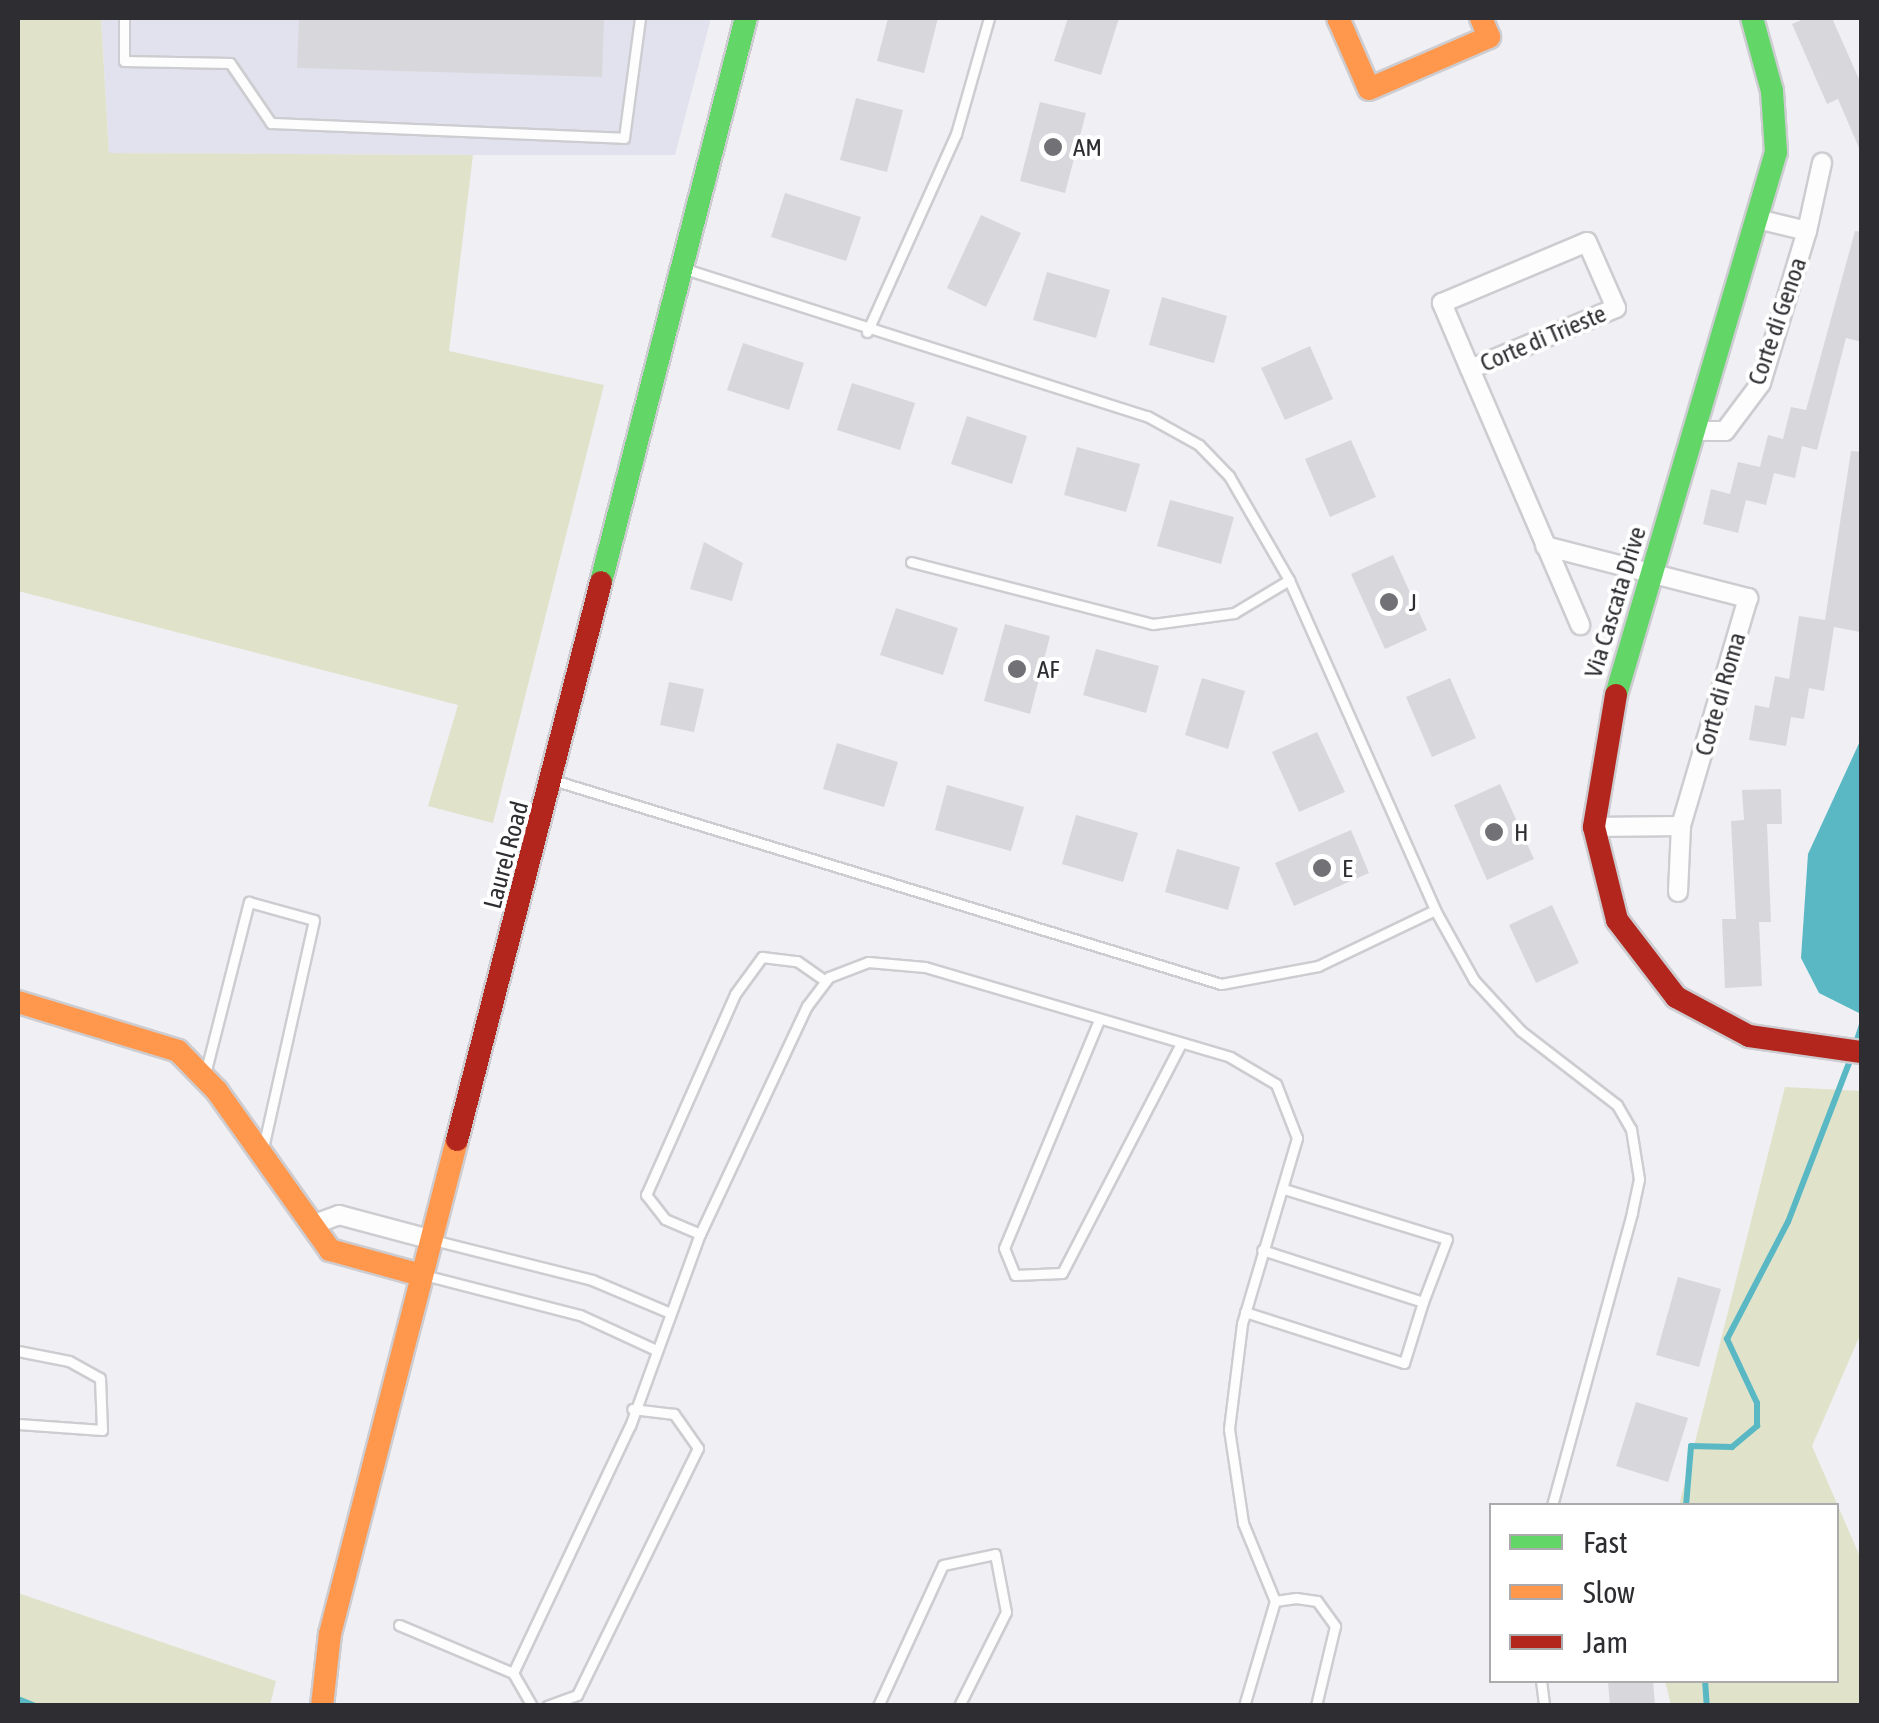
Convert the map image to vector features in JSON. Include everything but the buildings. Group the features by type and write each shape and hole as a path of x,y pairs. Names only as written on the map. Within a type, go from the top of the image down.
{"street":[{"name":"Laurel Road","path":"322,1706 330,1634 421,1274 554,780 746,18"},
{"path":"1340,18 1369,89 1489,36 1481,18"},
{"name":"Via Cascata Drive","path":"1752,18 1778,131 1756,220 1601,749 1594,827 1617,920 1676,997 1749,1036 1850,1051"},
{"name":"Corte di Genoa","path":"1695,431 1725,431 1761,384 1807,231 1822,163"},
{"name":"Corte di Genoa","path":"1756,220 1807,231"},
{"name":"Corte di Trieste","path":"1470,369 1616,308 1587,242 1442,303 1545,546 1580,625"},
{"path":"1545,546 1655,568"},
{"name":"Corte di Roma","path":"1655,568 1748,598 1681,826 1678,892"},
{"path":"1594,827 1681,826"},
{"path":"18,1002 178,1051 204,1078 330,1250 421,1274"},
{"path":"312,1226 339,1215 433,1240"}],"lane":[{"path":"124,18 124,61 230,63 271,123 624,138 640,18"},
{"path":"867,332 956,134 989,18"},
{"path":"682,268 867,332 1147,416 1200,445 1229,476 1288,580 1434,910 1474,980 1521,1031 1617,1104 1639,1154 1632,1213 1553,1503"},
{"path":"911,562 1153,624 1234,614 1288,580"},
{"path":"554,780 1221,984 1318,966 1434,910"},
{"path":"204,1078 249,902 314,920 262,1156"},
{"path":"700,1234 665,1220 646,1194 736,994 762,957 797,961 826,981"},
{"path":"513,1673 632,1409 700,1234 807,1006 826,981 868,962 925,967 1230,1057 1276,1084 1297,1138 1245,1312 1228,1429 1243,1523 1275,1601 1244,1706"},
{"path":"1099,1020 1004,1248 1015,1276 1062,1273 1180,1045"},
{"path":"1245,1312 1404,1364 1447,1239 1284,1189"},
{"path":"433,1240 592,1280 668,1312"},
{"path":"1262,1250 1423,1302"},
{"path":"421,1274 580,1315 654,1348"},
{"path":"18,1351 69,1360 100,1378 102,1430 18,1424"},
{"path":"547,1706 576,1695 698,1448 674,1414 632,1409"},
{"path":"878,1706 944,1566 994,1554 1006,1612 959,1706"},
{"path":"1275,1601 1318,1601 1336,1626 1316,1706"},
{"path":"400,1625 513,1673 532,1706"}],"shaded area":[{"path":"101,18 711,18 675,155 473,155 109,153"}],"green space":[{"path":"18,18 101,18 109,153 473,155 449,351 604,385 493,823 428,806 458,705 18,591"},
{"path":"1785,1087 1861,1091 1861,1333 1812,1446 1837,1503 1680,1503"},
{"path":"1839,1508 1861,1559 1861,1705 1671,1705 1666,1683 1839,1683"},
{"path":"18,1593 276,1681 270,1705 18,1705"}],"water":[{"path":"1861,739 1861,1014 1819,993 1801,958 1808,854"}],"waterway":[{"path":"1856,1043 1862,1025"},
{"path":"1686,1503 1691,1446 1732,1447 1757,1426 1757,1403 1727,1339 1788,1222 1852,1055"},
{"path":"1705,1683 1707,1706"},
{"path":"18,1699 35,1706"}],"traffic: fast":[{"path":"601,582 746,18"},
{"path":"1616,695 1776,152 1772,91 1752,18"}],"traffic: slow":[{"path":"1338,18 1369,89 1489,37 1481,18"},
{"path":"18,1002 178,1051 217,1091 330,1250 421,1275"},
{"path":"322,1706 330,1634 457,1140"}],"traffic: jam":[{"path":"457,1140 601,582"},
{"path":"1616,695 1594,827 1617,920 1676,997 1749,1036 1862,1052"}],"place":[{"name":"AM","path":"1053,147"},
{"name":"J","path":"1389,602"},
{"name":"AF","path":"1017,669"},
{"name":"H","path":"1494,832"},
{"name":"E","path":"1322,868"}]}
